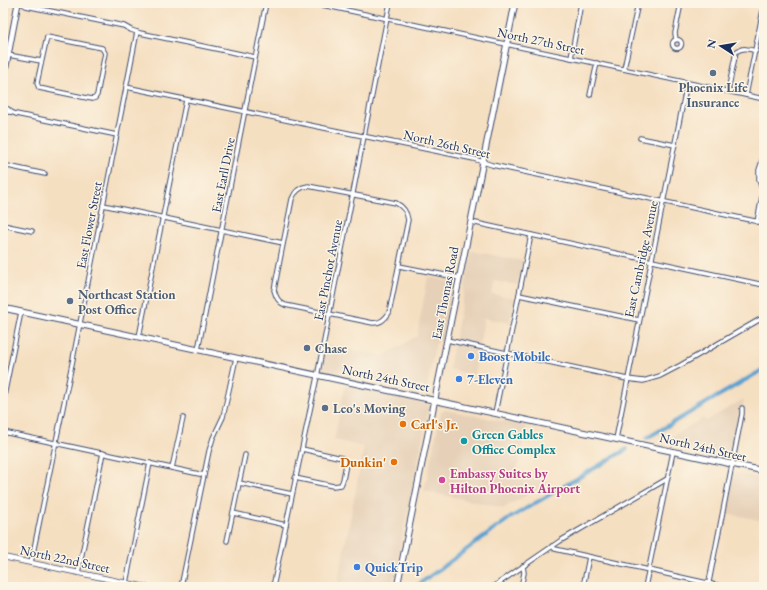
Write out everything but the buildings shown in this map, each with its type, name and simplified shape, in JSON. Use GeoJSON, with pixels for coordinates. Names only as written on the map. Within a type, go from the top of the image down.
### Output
{"type":"FeatureCollection","features":[{"type":"Feature","properties":{"kind":"main road"},"geometry":{"type":"LineString","coordinates":[[3,82],[20,3]]}},
{"type":"Feature","properties":{"kind":"main road","name":"East Thomas Road"},"geometry":{"type":"LineString","coordinates":[[397,587],[514,3]]}},
{"type":"Feature","properties":{"kind":"main road","name":"North 24th Street"},"geometry":{"type":"LineString","coordinates":[[3,308],[764,472]]}},
{"type":"Feature","properties":{"kind":"street"},"geometry":{"type":"LineString","coordinates":[[20,3],[26,6],[124,26],[137,32],[255,57]]}},
{"type":"Feature","properties":{"kind":"street","name":"East Earll Drive"},"geometry":{"type":"LineString","coordinates":[[198,350],[266,3]]}},
{"type":"Feature","properties":{"kind":"street","name":"North 27th Street"},"geometry":{"type":"LineString","coordinates":[[313,3],[764,99]]}},
{"type":"Feature","properties":{"kind":"street","name":"East Pinchot Avenue"},"geometry":{"type":"LineString","coordinates":[[273,587],[365,136],[390,3]]}},
{"type":"Feature","properties":{"kind":"street"},"geometry":{"type":"LineString","coordinates":[[571,58],[581,3]]}},
{"type":"Feature","properties":{"kind":"street"},"geometry":{"type":"LineString","coordinates":[[624,69],[638,3]]}},
{"type":"Feature","properties":{"kind":"street"},"geometry":{"type":"LineString","coordinates":[[676,40],[674,33],[681,3]]}},
{"type":"Feature","properties":{"kind":"street"},"geometry":{"type":"LineString","coordinates":[[746,95],[764,5]]}},
{"type":"Feature","properties":{"kind":"street","name":"East Flower Street"},"geometry":{"type":"LineString","coordinates":[[31,563],[80,325],[137,32]]}},
{"type":"Feature","properties":{"kind":"street"},"geometry":{"type":"LineString","coordinates":[[47,37],[102,48],[105,53],[97,95],[92,99],[40,88],[37,83],[41,61],[47,37]]}},
{"type":"Feature","properties":{"kind":"street"},"geometry":{"type":"LineString","coordinates":[[728,91],[736,52],[740,49],[756,51]]}},
{"type":"Feature","properties":{"kind":"street"},"geometry":{"type":"LineString","coordinates":[[8,55],[41,61]]}},
{"type":"Feature","properties":{"kind":"street"},"geometry":{"type":"LineString","coordinates":[[590,95],[597,63]]}},
{"type":"Feature","properties":{"kind":"street","name":"East Cambridge Avenue"},"geometry":{"type":"LineString","coordinates":[[616,439],[687,83]]}},
{"type":"Feature","properties":{"kind":"street","name":"North 26th Street"},"geometry":{"type":"LineString","coordinates":[[126,87],[365,136],[764,223]]}},
{"type":"Feature","properties":{"kind":"street"},"geometry":{"type":"LineString","coordinates":[[139,337],[186,100]]}},
{"type":"Feature","properties":{"kind":"street"},"geometry":{"type":"LineString","coordinates":[[3,108],[8,109],[11,112]]}},
{"type":"Feature","properties":{"kind":"street"},"geometry":{"type":"LineString","coordinates":[[3,112],[11,112],[117,135]]}},
{"type":"Feature","properties":{"kind":"street"},"geometry":{"type":"LineString","coordinates":[[764,126],[764,139]]}},
{"type":"Feature","properties":{"kind":"street"},"geometry":{"type":"LineString","coordinates":[[640,138],[675,145]]}},
{"type":"Feature","properties":{"kind":"street"},"geometry":{"type":"LineString","coordinates":[[757,222],[763,192],[759,175],[764,155]]}},
{"type":"Feature","properties":{"kind":"street"},"geometry":{"type":"LineString","coordinates":[[3,165],[45,174]]}},
{"type":"Feature","properties":{"kind":"street"},"geometry":{"type":"LineString","coordinates":[[754,175],[759,175]]}},
{"type":"Feature","properties":{"kind":"street"},"geometry":{"type":"LineString","coordinates":[[308,186],[353,195],[396,203],[405,209],[408,220],[389,313],[383,321],[378,323],[285,305],[278,301],[274,290],[293,195],[299,188],[308,186]]}},
{"type":"Feature","properties":{"kind":"street"},"geometry":{"type":"LineString","coordinates":[[103,205],[283,243]]}},
{"type":"Feature","properties":{"kind":"street"},"geometry":{"type":"LineString","coordinates":[[471,222],[764,285]]}},
{"type":"Feature","properties":{"kind":"street"},"geometry":{"type":"LineString","coordinates":[[3,225],[32,231]]}},
{"type":"Feature","properties":{"kind":"street"},"geometry":{"type":"LineString","coordinates":[[495,413],[531,235]]}},
{"type":"Feature","properties":{"kind":"street"},"geometry":{"type":"LineString","coordinates":[[398,266],[460,278]]}},
{"type":"Feature","properties":{"kind":"street"},"geometry":{"type":"LineString","coordinates":[[519,295],[639,320]]}},
{"type":"Feature","properties":{"kind":"street"},"geometry":{"type":"LineString","coordinates":[[3,401],[21,312]]}},
{"type":"Feature","properties":{"kind":"street"},"geometry":{"type":"LineString","coordinates":[[447,340],[627,379],[643,381],[660,376],[681,365],[764,317]]}},
{"type":"Feature","properties":{"kind":"street"},"geometry":{"type":"LineString","coordinates":[[181,587],[211,443],[225,411],[236,358]]}},
{"type":"Feature","properties":{"kind":"street"},"geometry":{"type":"LineString","coordinates":[[708,585],[742,408]]}},
{"type":"Feature","properties":{"kind":"street"},"geometry":{"type":"LineString","coordinates":[[172,468],[183,418]]}},
{"type":"Feature","properties":{"kind":"street"},"geometry":{"type":"LineString","coordinates":[[3,432],[204,475]]}},
{"type":"Feature","properties":{"kind":"street"},"geometry":{"type":"LineString","coordinates":[[296,478],[333,486],[340,484],[343,480],[346,464],[342,458],[302,449]]}},
{"type":"Feature","properties":{"kind":"street"},"geometry":{"type":"LineString","coordinates":[[645,587],[673,452]]}},
{"type":"Feature","properties":{"kind":"street"},"geometry":{"type":"LineString","coordinates":[[78,573],[102,453]]}},
{"type":"Feature","properties":{"kind":"street"},"geometry":{"type":"LineString","coordinates":[[227,541],[245,455]]}},
{"type":"Feature","properties":{"kind":"street"},"geometry":{"type":"LineString","coordinates":[[126,583],[150,463]]}},
{"type":"Feature","properties":{"kind":"street"},"geometry":{"type":"LineString","coordinates":[[492,587],[552,546],[667,480]]}},
{"type":"Feature","properties":{"kind":"street"},"geometry":{"type":"LineString","coordinates":[[239,482],[292,494]]}},
{"type":"Feature","properties":{"kind":"street"},"geometry":{"type":"LineString","coordinates":[[233,513],[286,524]]}},
{"type":"Feature","properties":{"kind":"street"},"geometry":{"type":"LineString","coordinates":[[552,546],[555,549],[708,585],[725,587]]}},
{"type":"Feature","properties":{"kind":"street","name":"North 22nd Street"},"geometry":{"type":"LineString","coordinates":[[3,557],[146,587]]}},
{"type":"Feature","properties":{"kind":"street"},"geometry":{"type":"LineString","coordinates":[[583,587],[589,557]]}},
{"type":"Feature","properties":{"kind":"street"},"geometry":{"type":"LineString","coordinates":[[521,587],[524,572],[523,566]]}},
{"type":"Feature","properties":{"kind":"shaded area"},"geometry":{"type":"Polygon","coordinates":[[[472,251],[523,261],[517,285],[495,281],[492,294],[515,298],[510,323],[484,318],[474,375],[449,369],[472,251]]]}},
{"type":"Feature","properties":{"kind":"shaded area"},"geometry":{"type":"Polygon","coordinates":[[[428,277],[452,282],[442,340],[436,343],[427,387],[397,381],[377,380],[324,370],[322,367],[326,345],[384,356],[417,336],[428,277]]]}},
{"type":"Feature","properties":{"kind":"shaded area"},"geometry":{"type":"Polygon","coordinates":[[[345,386],[426,403],[429,408],[392,587],[337,587],[364,447],[334,440],[345,386]]]}},
{"type":"Feature","properties":{"kind":"shaded area"},"geometry":{"type":"Polygon","coordinates":[[[744,399],[733,456],[665,441],[703,418],[706,421],[744,399]]]}},
{"type":"Feature","properties":{"kind":"shaded area"},"geometry":{"type":"Polygon","coordinates":[[[445,410],[527,426],[516,474],[552,481],[504,508],[424,491],[441,412],[445,410]]]}},
{"type":"Feature","properties":{"kind":"shaded area"},"geometry":{"type":"Polygon","coordinates":[[[734,472],[764,479],[764,521],[726,513],[734,472]]]}},
{"type":"Feature","properties":{"kind":"waterway"},"geometry":{"type":"LineString","coordinates":[[647,438],[764,369]]}},
{"type":"Feature","properties":{"kind":"waterway"},"geometry":{"type":"LineString","coordinates":[[415,587],[510,518],[627,449]]}},
{"type":"Feature","properties":{"kind":"place","name":"Phoenix Life Insurance"},"geometry":{"type":"Point","coordinates":[713,73]}},
{"type":"Feature","properties":{"kind":"place","name":"Northeast Station Post Office"},"geometry":{"type":"Point","coordinates":[70,301]}},
{"type":"Feature","properties":{"kind":"place","name":"Chase"},"geometry":{"type":"Point","coordinates":[307,348]}},
{"type":"Feature","properties":{"kind":"place","name":"Boost Mobile"},"geometry":{"type":"Point","coordinates":[471,356]}},
{"type":"Feature","properties":{"kind":"place","name":"7-Eleven"},"geometry":{"type":"Point","coordinates":[459,379]}},
{"type":"Feature","properties":{"kind":"place","name":"Leo's Moving"},"geometry":{"type":"Point","coordinates":[325,408]}},
{"type":"Feature","properties":{"kind":"place","name":"Carl's Jr."},"geometry":{"type":"Point","coordinates":[403,424]}},
{"type":"Feature","properties":{"kind":"place","name":"Green Gables Office Complex"},"geometry":{"type":"Point","coordinates":[464,441]}},
{"type":"Feature","properties":{"kind":"place","name":"Dunkin'"},"geometry":{"type":"Point","coordinates":[394,462]}},
{"type":"Feature","properties":{"kind":"place","name":"Embassy Suites by Hilton Phoenix Airport"},"geometry":{"type":"Point","coordinates":[442,480]}},
{"type":"Feature","properties":{"kind":"place","name":"QuickTrip"},"geometry":{"type":"Point","coordinates":[357,567]}}]}
